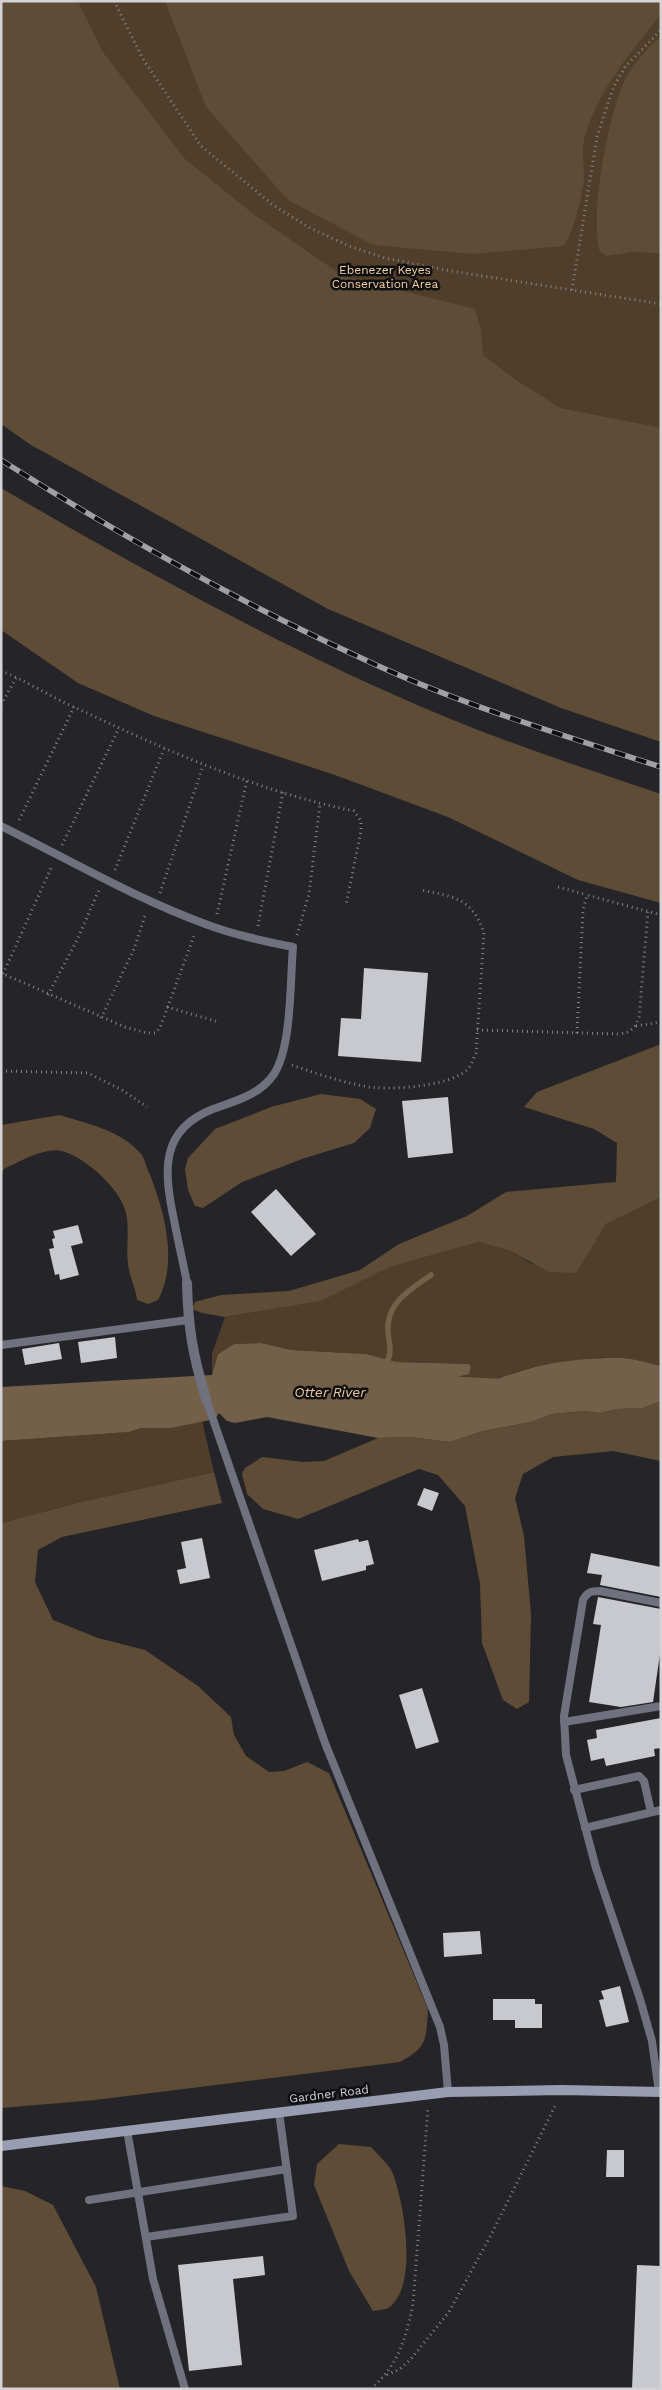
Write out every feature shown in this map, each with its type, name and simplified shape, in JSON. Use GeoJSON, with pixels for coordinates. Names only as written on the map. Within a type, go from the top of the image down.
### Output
{"type":"FeatureCollection","features":[{"type":"Feature","properties":{"kind":"main road","name":"Gardner Road"},"geometry":{"type":"LineString","coordinates":[[1,2146],[448,2092],[562,2090],[660,2092]]}},
{"type":"Feature","properties":{"kind":"street"},"geometry":{"type":"LineString","coordinates":[[187,1283],[188,1320],[192,1353],[206,1399]]}},
{"type":"Feature","properties":{"kind":"lane"},"geometry":{"type":"LineString","coordinates":[[1,826],[107,881],[199,922],[256,939],[293,947],[286,1038],[280,1061],[273,1074],[258,1091],[194,1117],[181,1130],[171,1146],[166,1166],[167,1190],[187,1283]]}},
{"type":"Feature","properties":{"kind":"lane"},"geometry":{"type":"LineString","coordinates":[[1,1345],[188,1320]]}},
{"type":"Feature","properties":{"kind":"lane"},"geometry":{"type":"LineString","coordinates":[[206,1399],[325,1743],[440,2027],[444,2045],[448,2092]]}},
{"type":"Feature","properties":{"kind":"lane"},"geometry":{"type":"LineString","coordinates":[[660,2092],[648,2024],[574,1790],[566,1755],[564,1722],[583,1600],[586,1594],[592,1591],[661,1603]]}},
{"type":"Feature","properties":{"kind":"lane"},"geometry":{"type":"LineString","coordinates":[[564,1722],[661,1706]]}},
{"type":"Feature","properties":{"kind":"lane"},"geometry":{"type":"LineString","coordinates":[[574,1790],[639,1776],[644,1782],[651,1812]]}},
{"type":"Feature","properties":{"kind":"lane"},"geometry":{"type":"LineString","coordinates":[[585,1828],[661,1810]]}},
{"type":"Feature","properties":{"kind":"lane"},"geometry":{"type":"LineString","coordinates":[[146,2237],[293,2216],[279,2112]]}},
{"type":"Feature","properties":{"kind":"lane"},"geometry":{"type":"LineString","coordinates":[[127,2130],[159,2302],[174,2346],[185,2389]]}},
{"type":"Feature","properties":{"kind":"lane"},"geometry":{"type":"LineString","coordinates":[[89,2200],[287,2169]]}},
{"type":"Feature","properties":{"kind":"path"},"geometry":{"type":"LineString","coordinates":[[114,1],[143,59],[200,146],[274,205],[310,228],[349,246],[385,258],[451,271],[661,304]]}},
{"type":"Feature","properties":{"kind":"path"},"geometry":{"type":"LineString","coordinates":[[572,290],[597,137],[608,103],[614,86],[626,67],[661,30]]}},
{"type":"Feature","properties":{"kind":"path"},"geometry":{"type":"LineString","coordinates":[[1,671],[74,707],[204,766],[320,804],[354,811],[361,821],[361,831],[346,905]]}},
{"type":"Feature","properties":{"kind":"path"},"geometry":{"type":"LineString","coordinates":[[1,705],[16,678]]}},
{"type":"Feature","properties":{"kind":"path"},"geometry":{"type":"LineString","coordinates":[[13,832],[74,707]]}},
{"type":"Feature","properties":{"kind":"path"},"geometry":{"type":"LineString","coordinates":[[48,995],[107,881],[164,749]]}},
{"type":"Feature","properties":{"kind":"path"},"geometry":{"type":"LineString","coordinates":[[101,1018],[134,949],[204,766]]}},
{"type":"Feature","properties":{"kind":"path"},"geometry":{"type":"LineString","coordinates":[[214,927],[247,780]]}},
{"type":"Feature","properties":{"kind":"path"},"geometry":{"type":"LineString","coordinates":[[256,939],[283,792]]}},
{"type":"Feature","properties":{"kind":"path"},"geometry":{"type":"LineString","coordinates":[[293,947],[309,894],[320,804]]}},
{"type":"Feature","properties":{"kind":"path"},"geometry":{"type":"LineString","coordinates":[[558,887],[661,915]]}},
{"type":"Feature","properties":{"kind":"path"},"geometry":{"type":"LineString","coordinates":[[280,1061],[328,1078],[365,1086],[426,1086],[455,1078],[469,1069],[476,1053],[484,933],[478,916],[464,903],[451,896],[421,890]]}},
{"type":"Feature","properties":{"kind":"path"},"geometry":{"type":"LineString","coordinates":[[577,1033],[583,910],[587,895]]}},
{"type":"Feature","properties":{"kind":"path"},"geometry":{"type":"LineString","coordinates":[[477,1030],[619,1034],[630,1032],[636,1026],[639,1018],[648,912]]}},
{"type":"Feature","properties":{"kind":"path"},"geometry":{"type":"LineString","coordinates":[[1,973],[101,1018],[140,1031],[155,1033],[160,1028],[199,922]]}},
{"type":"Feature","properties":{"kind":"path"},"geometry":{"type":"LineString","coordinates":[[168,1007],[218,1022]]}},
{"type":"Feature","properties":{"kind":"path"},"geometry":{"type":"LineString","coordinates":[[636,1026],[661,1022]]}},
{"type":"Feature","properties":{"kind":"path"},"geometry":{"type":"LineString","coordinates":[[1,1071],[88,1073],[122,1090],[147,1107]]}},
{"type":"Feature","properties":{"kind":"path"},"geometry":{"type":"LineString","coordinates":[[371,2389],[387,2375],[400,2369],[410,2360],[449,2312],[496,2227],[540,2140],[562,2090]]}},
{"type":"Feature","properties":{"kind":"path"},"geometry":{"type":"LineString","coordinates":[[387,2375],[397,2357],[408,2329],[413,2304],[429,2095]]}},
{"type":"Feature","properties":{"kind":"green space","name":"Ebenezer Keyes Conservation Area"},"geometry":{"type":"Polygon","coordinates":[[[1,1],[661,1],[661,671],[1,1]]]}},
{"type":"Feature","properties":{"kind":"green space"},"geometry":{"type":"Polygon","coordinates":[[[661,1197],[661,1366],[623,1358],[571,1361],[545,1365],[493,1379],[418,1403],[384,1403],[370,1400],[368,1388],[409,1381],[435,1383],[469,1374],[468,1364],[397,1362],[366,1354],[291,1350],[261,1343],[234,1344],[218,1354],[212,1375],[212,1353],[225,1317],[320,1301],[390,1267],[479,1242],[510,1251],[532,1264],[576,1272],[606,1224],[661,1197]]]}},
{"type":"Feature","properties":{"kind":"green space"},"geometry":{"type":"Polygon","coordinates":[[[202,1421],[214,1472],[81,1502],[1,1523],[1,1441],[129,1432],[141,1428],[171,1428],[202,1421]]]}},
{"type":"Feature","properties":{"kind":"shaded area"},"geometry":{"type":"Polygon","coordinates":[[[1,1],[78,1],[102,51],[185,159],[252,213],[343,276],[475,309],[481,330],[483,355],[516,380],[560,408],[661,428],[661,742],[561,708],[328,609],[31,445],[1,424],[1,1]]]}},
{"type":"Feature","properties":{"kind":"shaded area"},"geometry":{"type":"Polygon","coordinates":[[[165,1],[661,1],[661,14],[627,57],[607,87],[591,119],[583,146],[584,178],[582,193],[574,224],[567,241],[563,246],[473,254],[373,245],[288,200],[206,107],[165,1]]]}},
{"type":"Feature","properties":{"kind":"shaded area"},"geometry":{"type":"Polygon","coordinates":[[[661,36],[661,253],[631,252],[607,256],[600,252],[597,235],[597,215],[602,166],[612,117],[625,80],[641,56],[661,36]]]}},
{"type":"Feature","properties":{"kind":"shaded area"},"geometry":{"type":"Polygon","coordinates":[[[1,488],[217,609],[384,690],[495,736],[661,794],[661,903],[578,880],[448,817],[335,775],[154,716],[78,683],[1,630],[1,488]]]}},
{"type":"Feature","properties":{"kind":"shaded area"},"geometry":{"type":"Polygon","coordinates":[[[661,1044],[661,1197],[606,1224],[576,1273],[549,1272],[510,1251],[479,1242],[390,1267],[321,1301],[225,1317],[202,1313],[192,1309],[195,1302],[221,1295],[289,1291],[360,1270],[399,1244],[467,1216],[506,1192],[616,1182],[617,1143],[594,1129],[524,1107],[537,1092],[661,1044]]]}},
{"type":"Feature","properties":{"kind":"shaded area"},"geometry":{"type":"Polygon","coordinates":[[[321,1094],[360,1099],[376,1109],[370,1128],[354,1143],[302,1159],[242,1182],[203,1208],[195,1206],[188,1190],[185,1169],[188,1158],[215,1129],[271,1107],[321,1094]]]}},
{"type":"Feature","properties":{"kind":"shaded area"},"geometry":{"type":"Polygon","coordinates":[[[60,1115],[114,1133],[141,1154],[160,1205],[167,1238],[167,1270],[164,1286],[158,1300],[148,1304],[137,1300],[127,1256],[128,1227],[126,1213],[117,1194],[101,1175],[71,1154],[55,1150],[24,1159],[4,1169],[1,1174],[1,1125],[60,1115]]]}},
{"type":"Feature","properties":{"kind":"shaded area"},"geometry":{"type":"Polygon","coordinates":[[[661,1401],[661,1461],[613,1451],[553,1457],[523,1474],[515,1498],[524,1536],[531,1614],[529,1702],[517,1709],[503,1700],[482,1643],[480,1584],[465,1506],[438,1475],[419,1469],[298,1519],[263,1509],[247,1494],[242,1474],[245,1468],[262,1457],[303,1462],[324,1461],[378,1438],[410,1437],[450,1442],[483,1431],[531,1422],[552,1414],[583,1411],[600,1413],[617,1409],[643,1408],[661,1401]]]}},
{"type":"Feature","properties":{"kind":"shaded area"},"geometry":{"type":"Polygon","coordinates":[[[214,1472],[222,1503],[62,1537],[38,1550],[35,1582],[53,1620],[98,1638],[145,1650],[198,1686],[231,1717],[234,1735],[246,1756],[269,1772],[284,1771],[307,1762],[329,1773],[428,2009],[424,2041],[416,2052],[400,2062],[95,2100],[1,2108],[1,1523],[81,1502],[214,1472]]]}},
{"type":"Feature","properties":{"kind":"shaded area"},"geometry":{"type":"Polygon","coordinates":[[[339,2144],[371,2147],[389,2167],[397,2187],[404,2224],[406,2264],[398,2298],[386,2309],[373,2311],[349,2271],[314,2185],[317,2164],[339,2144]]]}},
{"type":"Feature","properties":{"kind":"shaded area"},"geometry":{"type":"Polygon","coordinates":[[[1,2186],[25,2191],[53,2205],[96,2287],[120,2389],[1,2389],[1,2186]]]}},
{"type":"Feature","properties":{"kind":"water"},"geometry":{"type":"Polygon","coordinates":[[[261,1343],[291,1350],[366,1354],[397,1362],[468,1364],[471,1366],[469,1374],[435,1383],[409,1381],[380,1384],[368,1388],[370,1400],[391,1403],[432,1399],[553,1363],[623,1358],[661,1366],[661,1401],[643,1408],[617,1409],[600,1413],[583,1411],[552,1414],[531,1422],[483,1431],[450,1442],[410,1437],[378,1438],[267,1417],[235,1423],[227,1421],[219,1413],[215,1419],[171,1428],[141,1428],[129,1432],[1,1441],[1,1387],[212,1375],[218,1354],[234,1344],[261,1343]]]}},
{"type":"Feature","properties":{"kind":"building"},"geometry":{"type":"Polygon","coordinates":[[[364,968],[428,973],[421,1062],[338,1056],[341,1018],[361,1019],[364,968]]]}},
{"type":"Feature","properties":{"kind":"building"},"geometry":{"type":"Polygon","coordinates":[[[448,1097],[453,1153],[408,1158],[402,1101],[448,1097]]]}},
{"type":"Feature","properties":{"kind":"building"},"geometry":{"type":"Polygon","coordinates":[[[276,1189],[316,1234],[291,1256],[251,1212],[276,1189]]]}},
{"type":"Feature","properties":{"kind":"building"},"geometry":{"type":"Polygon","coordinates":[[[78,1225],[83,1243],[71,1246],[79,1275],[60,1280],[59,1274],[55,1275],[49,1249],[54,1248],[52,1239],[55,1238],[53,1231],[78,1225]]]}},
{"type":"Feature","properties":{"kind":"building"},"geometry":{"type":"Polygon","coordinates":[[[115,1337],[117,1358],[81,1363],[78,1342],[115,1337]]]}},
{"type":"Feature","properties":{"kind":"building"},"geometry":{"type":"Polygon","coordinates":[[[59,1343],[62,1359],[25,1365],[22,1349],[59,1343]]]}},
{"type":"Feature","properties":{"kind":"building"},"geometry":{"type":"Polygon","coordinates":[[[424,1488],[439,1493],[432,1511],[417,1505],[424,1488]]]}},
{"type":"Feature","properties":{"kind":"building"},"geometry":{"type":"Polygon","coordinates":[[[202,1538],[210,1578],[180,1584],[177,1570],[186,1568],[181,1542],[202,1538]]]}},
{"type":"Feature","properties":{"kind":"building"},"geometry":{"type":"Polygon","coordinates":[[[358,1539],[359,1542],[368,1540],[374,1564],[366,1566],[366,1570],[322,1581],[314,1550],[358,1539]]]}},
{"type":"Feature","properties":{"kind":"building"},"geometry":{"type":"Polygon","coordinates":[[[591,1553],[661,1567],[661,1597],[600,1585],[602,1575],[587,1573],[591,1553]]]}},
{"type":"Feature","properties":{"kind":"building"},"geometry":{"type":"Polygon","coordinates":[[[598,1597],[661,1609],[661,1647],[653,1702],[621,1707],[589,1702],[601,1625],[593,1624],[598,1597]]]}},
{"type":"Feature","properties":{"kind":"building"},"geometry":{"type":"Polygon","coordinates":[[[422,1688],[439,1742],[416,1749],[399,1695],[422,1688]]]}},
{"type":"Feature","properties":{"kind":"building"},"geometry":{"type":"Polygon","coordinates":[[[661,1718],[661,1748],[654,1749],[655,1756],[606,1766],[604,1758],[591,1761],[587,1740],[597,1738],[596,1730],[661,1718]]]}},
{"type":"Feature","properties":{"kind":"building"},"geometry":{"type":"Polygon","coordinates":[[[480,1931],[482,1954],[444,1957],[443,1933],[480,1931]]]}},
{"type":"Feature","properties":{"kind":"building"},"geometry":{"type":"Polygon","coordinates":[[[620,1986],[629,2022],[606,2027],[599,2000],[604,1999],[601,1991],[620,1986]]]}},
{"type":"Feature","properties":{"kind":"building"},"geometry":{"type":"Polygon","coordinates":[[[493,1999],[535,1999],[535,2004],[542,2004],[542,2028],[515,2028],[515,2020],[493,2020],[493,1999]]]}},
{"type":"Feature","properties":{"kind":"building"},"geometry":{"type":"Polygon","coordinates":[[[607,2150],[624,2150],[624,2177],[606,2177],[607,2150]]]}},
{"type":"Feature","properties":{"kind":"building"},"geometry":{"type":"Polygon","coordinates":[[[263,2256],[265,2275],[233,2279],[242,2365],[189,2371],[178,2265],[263,2256]]]}},
{"type":"Feature","properties":{"kind":"building"},"geometry":{"type":"Polygon","coordinates":[[[637,2265],[661,2266],[660,2389],[632,2389],[637,2265]]]}},
{"type":"Feature","properties":{"kind":"waterway"},"geometry":{"type":"LineString","coordinates":[[386,1365],[390,1351],[388,1321],[391,1312],[408,1291],[431,1275]]}},
{"type":"Feature","properties":{"kind":"waterway","name":"Otter River"},"geometry":{"type":"LineString","coordinates":[[320,1392],[404,1392],[496,1396]]}},
{"type":"Feature","properties":{"kind":"railway"},"geometry":{"type":"LineString","coordinates":[[1,460],[88,514],[222,589],[395,674],[546,730],[661,767]]}}]}
